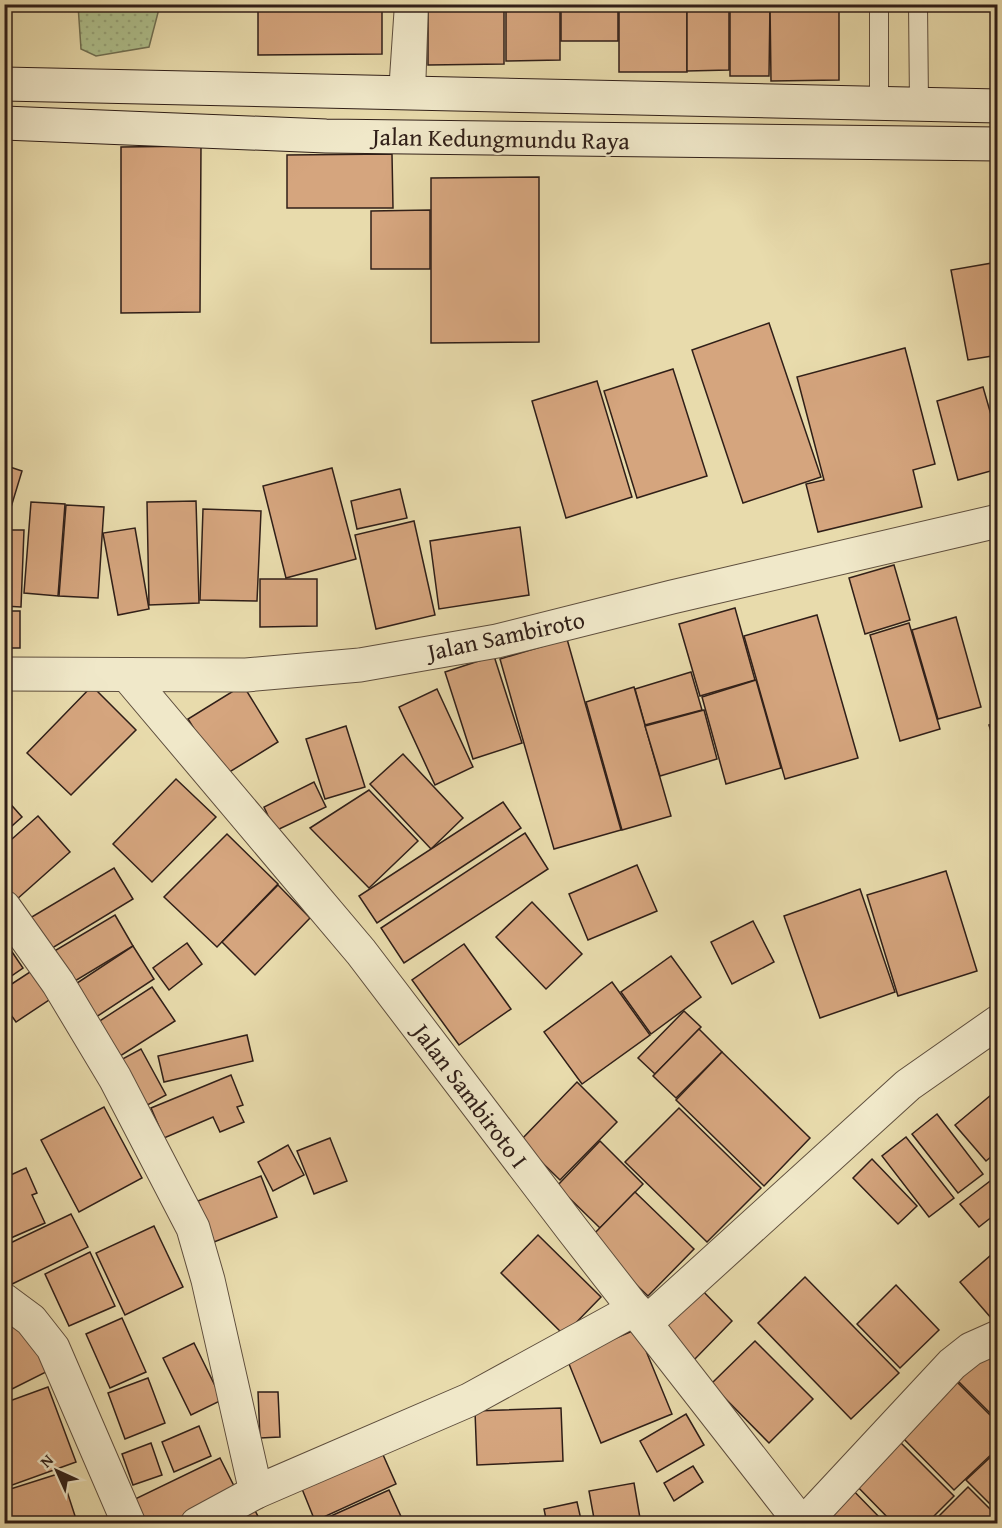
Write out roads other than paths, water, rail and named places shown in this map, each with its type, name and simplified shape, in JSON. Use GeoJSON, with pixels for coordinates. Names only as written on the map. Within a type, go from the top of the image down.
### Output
{"type":"FeatureCollection","features":[{"type":"Feature","properties":{"kind":"street","name":"Jalan Kedungmundu Raya"},"geometry":{"type":"LineString","coordinates":[[4,84],[998,106]]}},
{"type":"Feature","properties":{"kind":"street","name":"Jalan Kedungmundu Raya"},"geometry":{"type":"LineString","coordinates":[[4,123],[326,136],[998,144]]}},
{"type":"Feature","properties":{"kind":"street","name":"Jalan Sambiroto"},"geometry":{"type":"LineString","coordinates":[[4,674],[246,675],[360,665],[497,641],[672,597],[998,521]]}},
{"type":"Feature","properties":{"kind":"street","name":"Jalan Sambiroto I"},"geometry":{"type":"LineString","coordinates":[[129,676],[361,952],[802,1524]]}},
{"type":"Feature","properties":{"kind":"street"},"geometry":{"type":"LineString","coordinates":[[4,908],[58,983],[109,1069],[193,1228],[208,1280],[256,1492]]}},
{"type":"Feature","properties":{"kind":"street"},"geometry":{"type":"LineString","coordinates":[[196,1524],[256,1492],[469,1400],[640,1316],[908,1085],[998,1022]]}},
{"type":"Feature","properties":{"kind":"street"},"geometry":{"type":"LineString","coordinates":[[4,1300],[31,1320],[53,1348],[129,1524]]}},
{"type":"Feature","properties":{"kind":"street"},"geometry":{"type":"LineString","coordinates":[[802,1524],[952,1365],[971,1349],[998,1338]]}},
{"type":"Feature","properties":{"kind":"lane"},"geometry":{"type":"LineString","coordinates":[[404,4],[407,93]]}},
{"type":"Feature","properties":{"kind":"lane"},"geometry":{"type":"LineString","coordinates":[[407,93],[419,4]]}},
{"type":"Feature","properties":{"kind":"lane"},"geometry":{"type":"LineString","coordinates":[[879,4],[879,104]]}},
{"type":"Feature","properties":{"kind":"lane"},"geometry":{"type":"LineString","coordinates":[[918,4],[919,104]]}}]}
